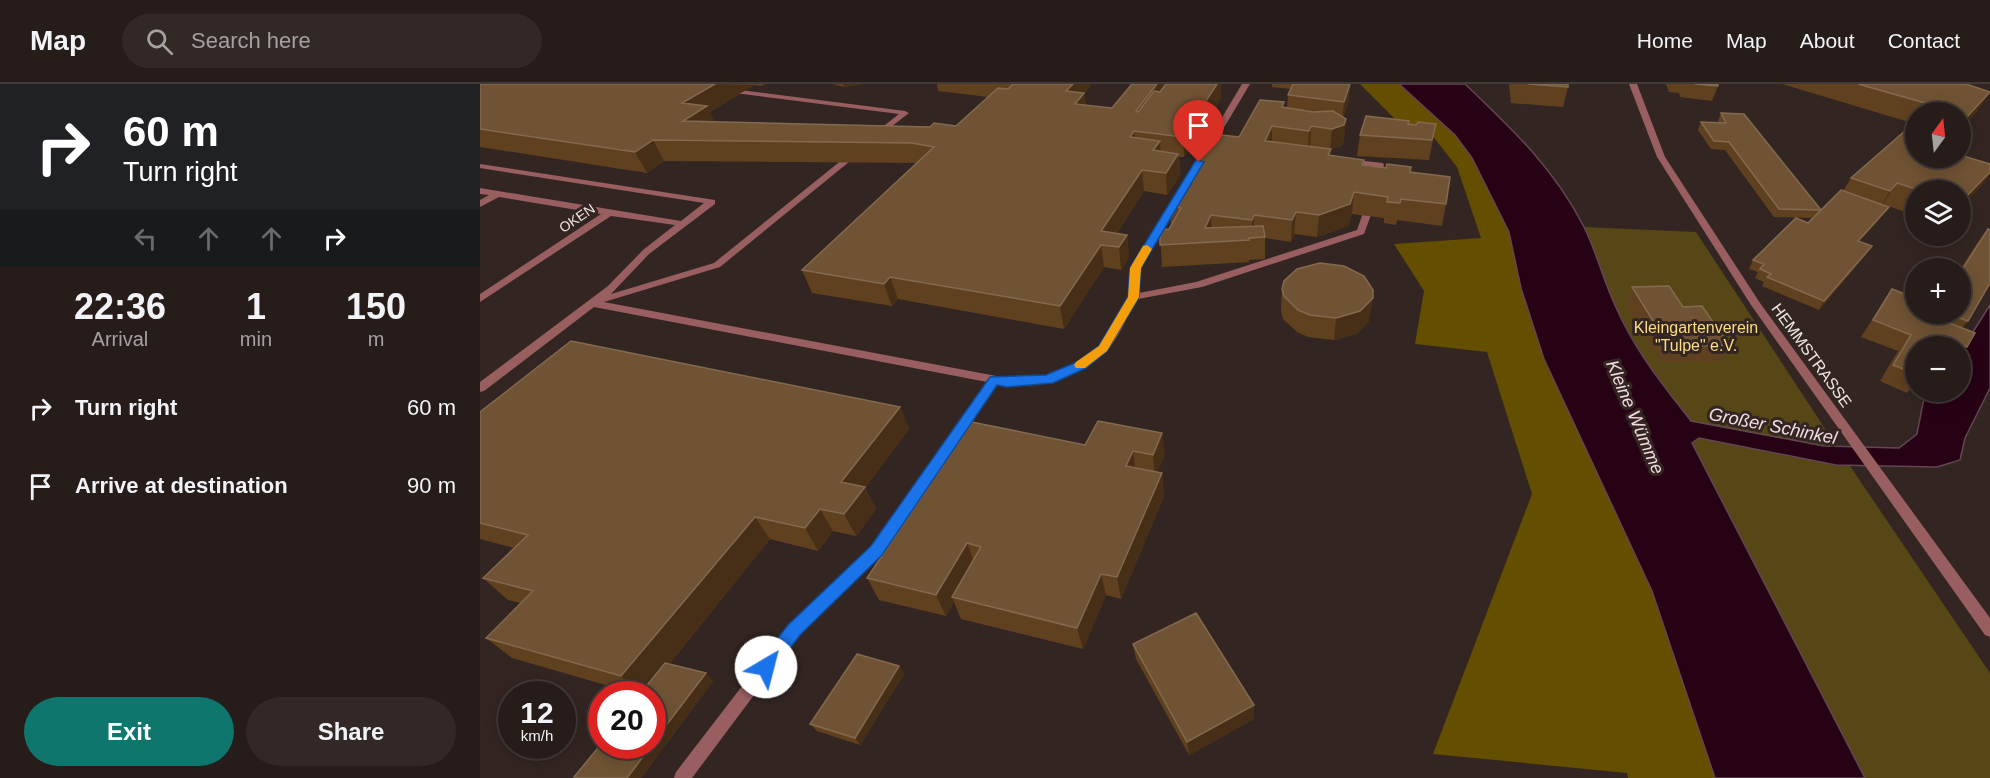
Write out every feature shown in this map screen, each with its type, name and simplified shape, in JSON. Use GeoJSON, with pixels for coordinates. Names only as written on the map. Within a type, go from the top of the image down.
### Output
{"type":"FeatureCollection","features":[{"type":"Feature","properties":{"kind":"street"},"geometry":{"type":"LineString","coordinates":[[1221,146],[1207,149],[1246,84]]}},
{"type":"Feature","properties":{"kind":"street","name":"HEMMSTRASSE"},"geometry":{"type":"LineString","coordinates":[[1633,84],[1661,157],[1756,305],[1990,630]]}},
{"type":"Feature","properties":{"kind":"street"},"geometry":{"type":"LineString","coordinates":[[743,92],[905,113],[869,142]]}},
{"type":"Feature","properties":{"kind":"street"},"geometry":{"type":"LineString","coordinates":[[590,303],[717,266],[860,149]]}},
{"type":"Feature","properties":{"kind":"street"},"geometry":{"type":"LineString","coordinates":[[1336,159],[1380,165],[1373,188]]}},
{"type":"Feature","properties":{"kind":"street"},"geometry":{"type":"LineString","coordinates":[[480,166],[712,202],[646,252],[612,288],[480,388]]}},
{"type":"Feature","properties":{"kind":"street","name":"OKEN"},"geometry":{"type":"LineString","coordinates":[[480,191],[609,213]]}},
{"type":"Feature","properties":{"kind":"street"},"geometry":{"type":"LineString","coordinates":[[590,303],[994,380],[1007,382],[1048,380],[1082,365],[1103,348],[1134,297],[1135,268],[1181,192]]}},
{"type":"Feature","properties":{"kind":"street"},"geometry":{"type":"LineString","coordinates":[[480,204],[497,194]]}},
{"type":"Feature","properties":{"kind":"street"},"geometry":{"type":"LineString","coordinates":[[609,213],[684,224]]}},
{"type":"Feature","properties":{"kind":"street","name":"OKEN"},"geometry":{"type":"LineString","coordinates":[[480,299],[609,213]]}},
{"type":"Feature","properties":{"kind":"street"},"geometry":{"type":"LineString","coordinates":[[1134,297],[1198,285],[1361,232],[1366,215]]}},
{"type":"Feature","properties":{"kind":"street"},"geometry":{"type":"LineString","coordinates":[[682,778],[794,630],[876,550],[994,380]]}},
{"type":"Feature","properties":{"kind":"green space","name":"Kleingartenverein \"Tulpe\" e.V."},"geometry":{"type":"Polygon","coordinates":[[[1584,227],[1696,232],[1837,447],[1772,438],[1691,421],[1647,366],[1614,304],[1584,227]]]}},
{"type":"Feature","properties":{"kind":"green space"},"geometry":{"type":"Polygon","coordinates":[[[1698,438],[1850,466],[1990,673],[1990,778],[1865,778],[1692,443],[1698,438]]]}},
{"type":"Feature","properties":{"kind":"shaded area"},"geometry":{"type":"Polygon","coordinates":[[[1360,84],[1399,84],[1455,135],[1472,158],[1509,232],[1521,288],[1544,359],[1652,591],[1715,778],[1628,778],[1627,773],[1433,754],[1532,494],[1487,352],[1415,344],[1424,291],[1394,244],[1481,238],[1457,167],[1432,135],[1405,129],[1360,84]]]}},
{"type":"Feature","properties":{"kind":"water","name":"Kleine Wümme"},"geometry":{"type":"Polygon","coordinates":[[[1399,84],[1465,84],[1531,150],[1559,186],[1584,227],[1610,294],[1630,335],[1658,379],[1691,421],[1824,446],[1899,448],[1917,434],[1923,402],[1971,402],[1970,336],[1990,305],[1990,388],[1965,438],[1960,460],[1937,467],[1836,465],[1699,438],[1692,443],[1865,778],[1715,778],[1652,591],[1544,359],[1521,288],[1509,232],[1472,158],[1455,135],[1399,84]]]}},
{"type":"Feature","properties":{"kind":"building"},"geometry":{"type":"Polygon","coordinates":[[[480,84],[715,84],[682,103],[707,106],[683,121],[930,127],[934,123],[956,126],[998,88],[1008,89],[1013,84],[1073,84],[1066,91],[1084,93],[1075,104],[1112,108],[1132,84],[1157,84],[1136,111],[1138,112],[1154,91],[1160,92],[1166,84],[1217,84],[1183,137],[1134,131],[1130,137],[1160,141],[1153,150],[1178,154],[1166,173],[1142,170],[1101,231],[1127,235],[1119,247],[1101,245],[1060,306],[890,277],[884,284],[802,270],[934,147],[912,143],[653,140],[635,152],[480,129],[480,84]]]}},
{"type":"Feature","properties":{"kind":"building"},"geometry":{"type":"Polygon","coordinates":[[[1293,84],[1350,84],[1344,102],[1288,95],[1293,84]]]}},
{"type":"Feature","properties":{"kind":"building"},"geometry":{"type":"Polygon","coordinates":[[[1528,84],[1568,84],[1568,87],[1528,84]]]}},
{"type":"Feature","properties":{"kind":"building"},"geometry":{"type":"Polygon","coordinates":[[[1695,84],[1718,84],[1718,86],[1695,84]]]}},
{"type":"Feature","properties":{"kind":"building"},"geometry":{"type":"Polygon","coordinates":[[[1858,84],[1966,84],[1990,92],[1971,113],[1971,102],[1921,102],[1858,84]]]}},
{"type":"Feature","properties":{"kind":"building"},"geometry":{"type":"Polygon","coordinates":[[[1260,100],[1284,102],[1282,107],[1313,112],[1333,111],[1346,119],[1344,125],[1332,129],[1311,126],[1309,131],[1272,126],[1265,141],[1331,149],[1328,155],[1364,160],[1362,165],[1386,168],[1387,164],[1411,167],[1410,172],[1450,177],[1446,204],[1401,199],[1400,203],[1387,202],[1388,197],[1354,192],[1350,204],[1319,215],[1296,212],[1292,220],[1254,215],[1252,220],[1211,215],[1205,228],[1263,226],[1265,237],[1160,245],[1160,230],[1169,229],[1181,208],[1170,206],[1213,134],[1239,137],[1260,100]]]}},
{"type":"Feature","properties":{"kind":"building"},"geometry":{"type":"Polygon","coordinates":[[[1721,113],[1744,114],[1821,210],[1779,209],[1729,142],[1714,141],[1701,122],[1726,123],[1721,113]]]}},
{"type":"Feature","properties":{"kind":"building"},"geometry":{"type":"Polygon","coordinates":[[[1366,116],[1409,121],[1408,124],[1416,125],[1418,122],[1436,124],[1432,140],[1360,135],[1366,116]]]}},
{"type":"Feature","properties":{"kind":"building"},"geometry":{"type":"Polygon","coordinates":[[[1905,131],[1905,168],[1971,168],[1971,158],[1990,164],[1990,172],[1971,192],[1971,180],[1905,180],[1905,186],[1897,183],[1890,191],[1851,178],[1905,131]]]}},
{"type":"Feature","properties":{"kind":"building"},"geometry":{"type":"Polygon","coordinates":[[[1841,190],[1889,207],[1858,241],[1872,246],[1824,301],[1767,277],[1771,274],[1760,269],[1764,264],[1753,260],[1796,218],[1808,223],[1841,190]]]}},
{"type":"Feature","properties":{"kind":"building"},"geometry":{"type":"Polygon","coordinates":[[[1988,229],[1990,230],[1990,283],[1971,316],[1971,258],[1988,229]]]}},
{"type":"Feature","properties":{"kind":"building"},"geometry":{"type":"Polygon","coordinates":[[[1320,263],[1344,266],[1364,276],[1373,290],[1373,298],[1360,311],[1336,318],[1310,315],[1298,310],[1284,296],[1282,289],[1284,281],[1297,269],[1320,263]]]}},
{"type":"Feature","properties":{"kind":"building"},"geometry":{"type":"Polygon","coordinates":[[[1669,286],[1683,307],[1702,306],[1729,345],[1669,347],[1632,287],[1669,286]]]}},
{"type":"Feature","properties":{"kind":"building"},"geometry":{"type":"Polygon","coordinates":[[[1892,289],[1905,294],[1905,324],[1952,324],[1975,333],[1971,340],[1971,336],[1910,336],[1873,320],[1892,289]]]}},
{"type":"Feature","properties":{"kind":"building"},"geometry":{"type":"Polygon","coordinates":[[[571,341],[900,407],[841,482],[865,487],[844,514],[820,509],[805,528],[755,517],[621,676],[486,638],[533,591],[483,578],[528,535],[480,523],[480,412],[571,341]]]}},
{"type":"Feature","properties":{"kind":"building"},"geometry":{"type":"Polygon","coordinates":[[[1905,345],[1905,370],[1893,365],[1905,345]]]}},
{"type":"Feature","properties":{"kind":"building"},"geometry":{"type":"Polygon","coordinates":[[[1098,421],[1162,433],[1153,455],[1133,451],[1126,466],[1162,473],[1117,577],[1101,574],[1077,628],[952,597],[981,547],[967,543],[936,595],[867,578],[972,422],[1085,445],[1098,421]]]}},
{"type":"Feature","properties":{"kind":"building"},"geometry":{"type":"Polygon","coordinates":[[[1196,613],[1254,705],[1187,742],[1133,644],[1196,613]]]}},
{"type":"Feature","properties":{"kind":"building"},"geometry":{"type":"Polygon","coordinates":[[[857,654],[899,666],[855,738],[810,724],[857,654]]]}},
{"type":"Feature","properties":{"kind":"building"},"geometry":{"type":"Polygon","coordinates":[[[665,663],[706,673],[666,726],[666,681],[650,681],[665,663]]]}},
{"type":"Feature","properties":{"kind":"building"},"geometry":{"type":"Polygon","coordinates":[[[589,759],[641,759],[627,778],[574,777],[589,759]]]}},
{"type":"Feature","properties":{"kind":"slow traffic"},"geometry":{"type":"LineString","coordinates":[[1080,365],[1103,348],[1134,297],[1135,268],[1147,249]]}},
{"type":"Feature","properties":{"kind":"route"},"geometry":{"type":"LineString","coordinates":[[766,667],[794,630],[876,550],[994,380],[1007,382],[1048,380],[1082,365],[1103,348],[1134,297],[1135,268],[1199,162]]}},
{"type":"Feature","properties":{"kind":"water label","name":"Großer Schinkel"},"geometry":{"type":"Point","coordinates":[1773,426]}}]}
